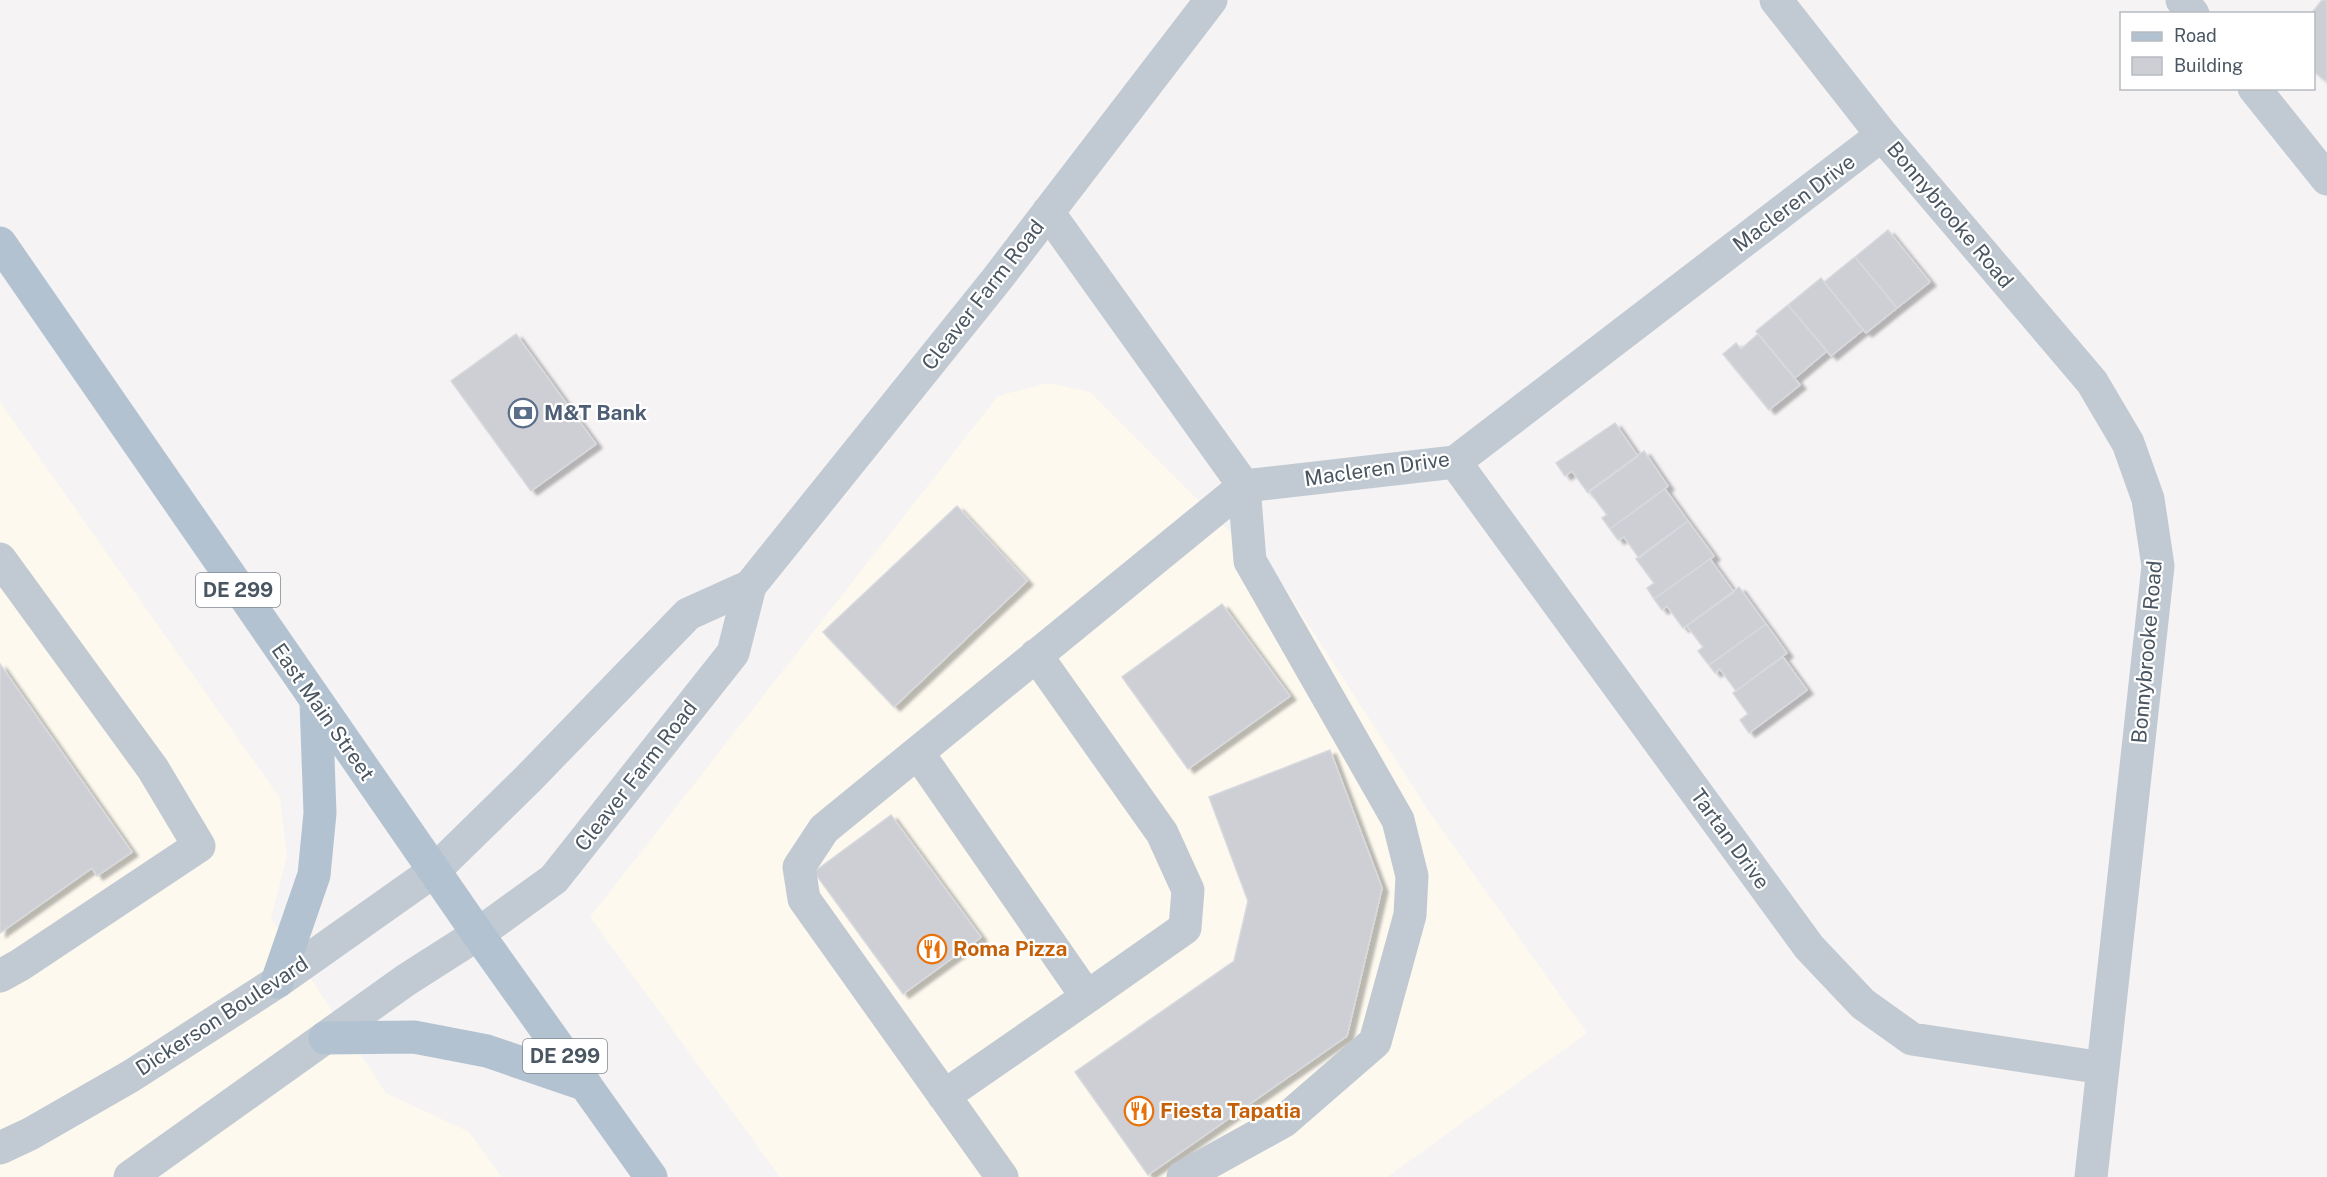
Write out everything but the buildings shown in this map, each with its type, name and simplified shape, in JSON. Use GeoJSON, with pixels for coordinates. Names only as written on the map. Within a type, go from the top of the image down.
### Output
{"type":"FeatureCollection","features":[{"type":"Feature","properties":{"kind":"main road","name":"East Main Street"},"geometry":{"type":"LineString","coordinates":[[0,243],[316,702],[651,1177]]}},
{"type":"Feature","properties":{"kind":"main road"},"geometry":{"type":"LineString","coordinates":[[277,982],[314,875],[320,813],[316,702]]}},
{"type":"Feature","properties":{"kind":"main road"},"geometry":{"type":"LineString","coordinates":[[325,1038],[414,1037],[487,1052],[586,1085]]}},
{"type":"Feature","properties":{"kind":"street","name":"Cleaver Farm Road"},"geometry":{"type":"LineString","coordinates":[[478,934],[554,879],[733,653],[750,586],[997,279],[1211,0]]}},
{"type":"Feature","properties":{"kind":"street","name":"Bonnybrooke Road"},"geometry":{"type":"LineString","coordinates":[[1776,0],[1882,135],[2092,382],[2128,443],[2148,499],[2158,566],[2091,1177]]}},
{"type":"Feature","properties":{"kind":"street"},"geometry":{"type":"LineString","coordinates":[[2182,0],[2191,12]]}},
{"type":"Feature","properties":{"kind":"street"},"geometry":{"type":"LineString","coordinates":[[2256,90],[2327,179]]}},
{"type":"Feature","properties":{"kind":"street","name":"Macleren Drive"},"geometry":{"type":"LineString","coordinates":[[1244,486],[1455,462],[1882,135]]}},
{"type":"Feature","properties":{"kind":"street"},"geometry":{"type":"LineString","coordinates":[[1048,212],[1244,486],[1250,561],[1398,820],[1412,876],[1410,915],[1375,1042],[1284,1121],[1183,1177]]}},
{"type":"Feature","properties":{"kind":"street","name":"Tartan Drive"},"geometry":{"type":"LineString","coordinates":[[1455,462],[1809,947],[1863,1004],[1912,1039],[2103,1068]]}},
{"type":"Feature","properties":{"kind":"street"},"geometry":{"type":"LineString","coordinates":[[1002,1177],[804,899],[799,867],[824,830],[1244,486]]}},
{"type":"Feature","properties":{"kind":"street"},"geometry":{"type":"LineString","coordinates":[[0,559],[153,770],[199,846],[0,976]]}},
{"type":"Feature","properties":{"kind":"street","name":"Cleaver Farm Road"},"geometry":{"type":"LineString","coordinates":[[434,871],[528,779],[688,614],[750,586]]}},
{"type":"Feature","properties":{"kind":"street"},"geometry":{"type":"LineString","coordinates":[[944,1096],[1185,928],[1188,890],[1162,833],[1036,656]]}},
{"type":"Feature","properties":{"kind":"street"},"geometry":{"type":"LineString","coordinates":[[918,753],[1087,997]]}},
{"type":"Feature","properties":{"kind":"street","name":"Dickerson Boulevard"},"geometry":{"type":"LineString","coordinates":[[0,1148],[30,1134],[131,1076],[277,982],[434,871]]}},
{"type":"Feature","properties":{"kind":"street"},"geometry":{"type":"LineString","coordinates":[[130,1177],[406,980],[478,934]]}},
{"type":"Feature","properties":{"kind":"shaded area"},"geometry":{"type":"Polygon","coordinates":[[[1048,383],[1090,392],[1283,585],[1428,810],[1587,1033],[1387,1177],[780,1177],[590,917],[998,396],[1048,383]]]}},
{"type":"Feature","properties":{"kind":"shaded area"},"geometry":{"type":"Polygon","coordinates":[[[0,402],[280,798],[287,856],[271,918],[386,1093],[469,1132],[502,1177],[0,1177],[0,402]]]}},
{"type":"Feature","properties":{"kind":"place","name":"M&T Bank"},"geometry":{"type":"Point","coordinates":[523,413]}},
{"type":"Feature","properties":{"kind":"place","name":"Roma Pizza"},"geometry":{"type":"Point","coordinates":[932,949]}},
{"type":"Feature","properties":{"kind":"place","name":"Fiesta Tapatia"},"geometry":{"type":"Point","coordinates":[1139,1111]}}]}
